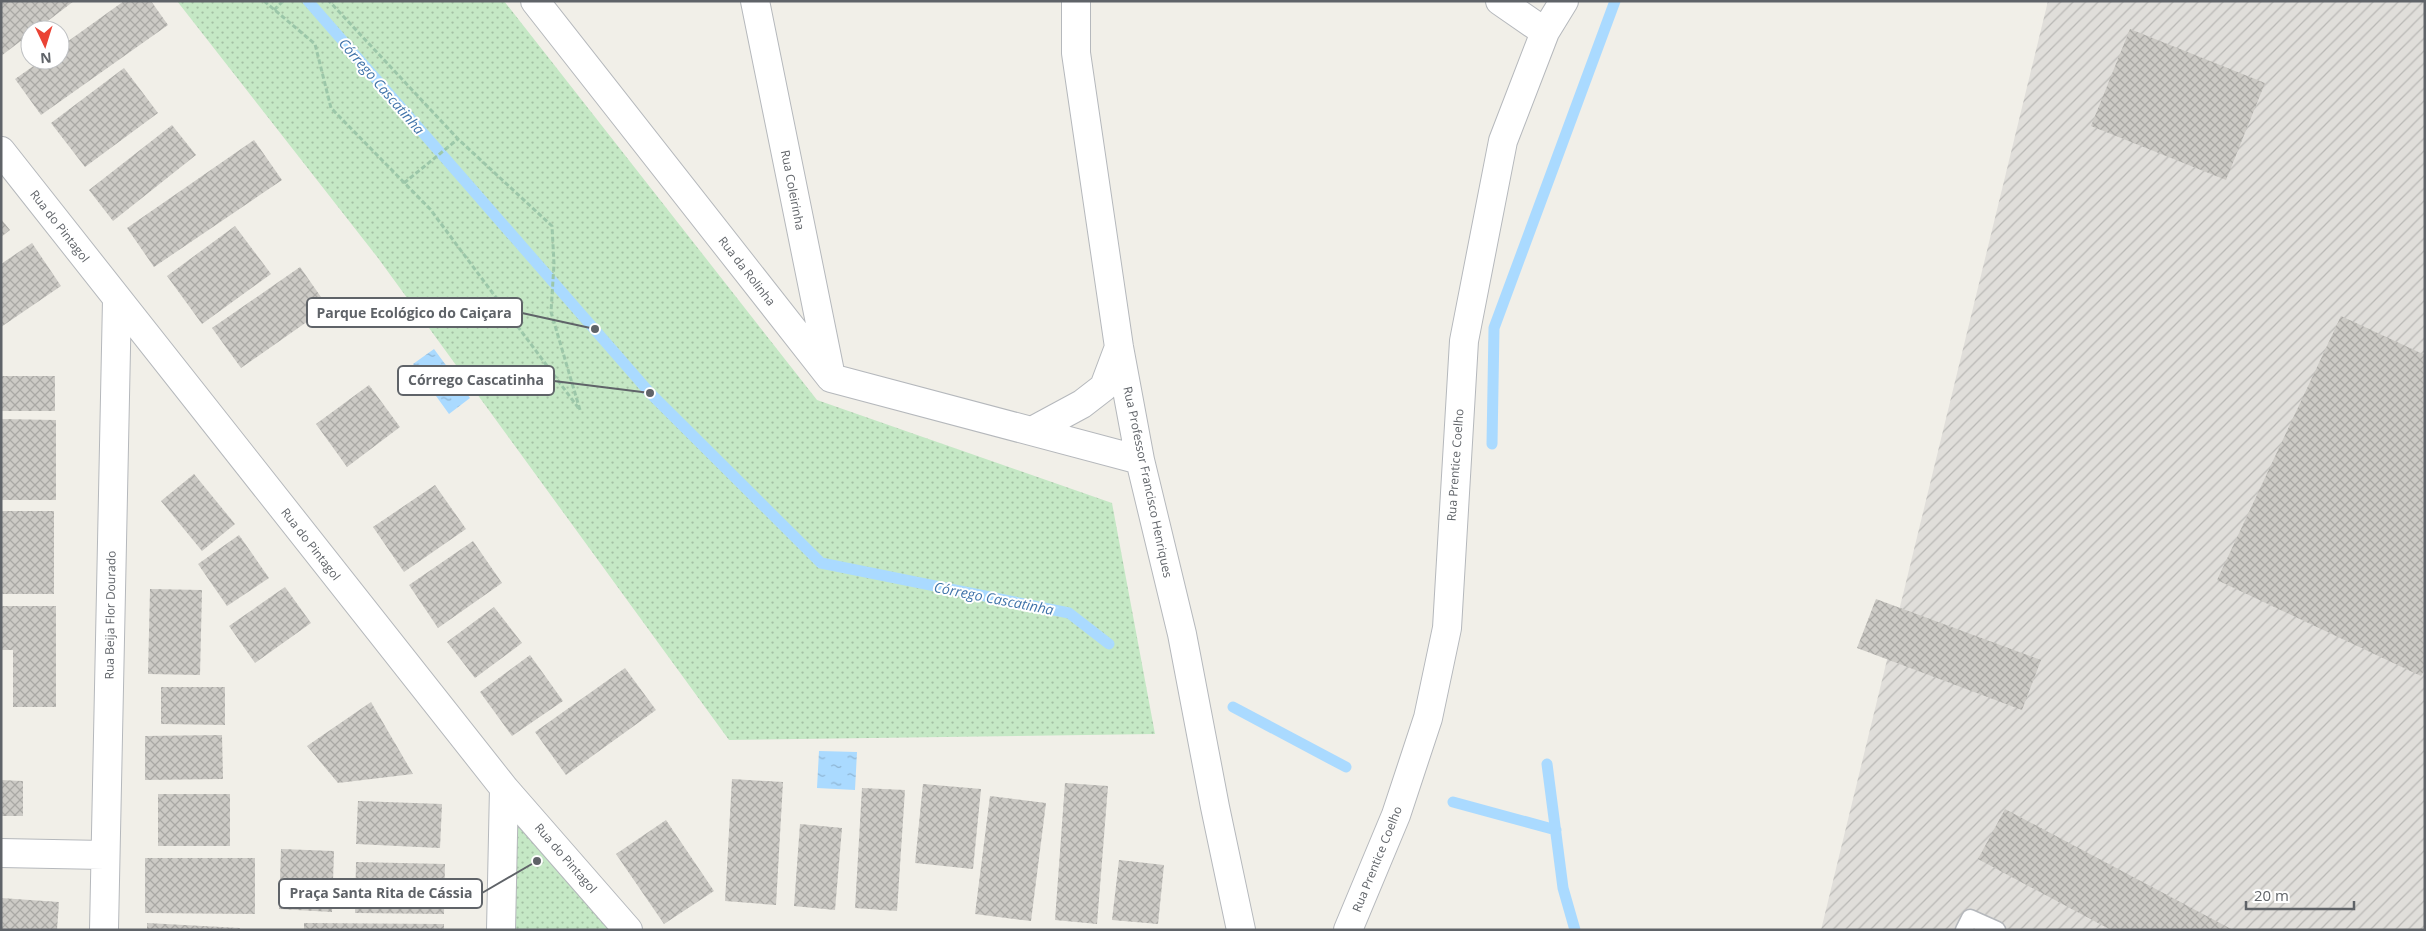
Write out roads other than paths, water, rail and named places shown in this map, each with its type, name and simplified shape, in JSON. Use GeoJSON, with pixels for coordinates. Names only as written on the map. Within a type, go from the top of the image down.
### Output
{"type":"FeatureCollection","features":[{"type":"Feature","properties":{"kind":"street","name":"Rua da Rolinha"},"geometry":{"type":"LineString","coordinates":[[536,1],[831,378]]}},
{"type":"Feature","properties":{"kind":"street","name":"Rua Coleirinha"},"geometry":{"type":"LineString","coordinates":[[755,1],[831,378]]}},
{"type":"Feature","properties":{"kind":"street","name":"Rua Professor Francisco Henriques"},"geometry":{"type":"LineString","coordinates":[[1076,1],[1076,53],[1119,347],[1140,460],[1182,634],[1241,930]]}},
{"type":"Feature","properties":{"kind":"street"},"geometry":{"type":"LineString","coordinates":[[1500,1],[1544,32]]}},
{"type":"Feature","properties":{"kind":"street","name":"Rua Prentice Coelho"},"geometry":{"type":"LineString","coordinates":[[1348,930],[1396,815],[1428,718],[1447,628],[1464,341],[1502,141],[1544,32],[1564,1]]}},
{"type":"Feature","properties":{"kind":"street","name":"Rua do Pintagol"},"geometry":{"type":"LineString","coordinates":[[1,151],[504,788],[628,930]]}},
{"type":"Feature","properties":{"kind":"street","name":"Rua Beija Flor Dourado"},"geometry":{"type":"LineString","coordinates":[[104,930],[104,855],[117,300]]}},
{"type":"Feature","properties":{"kind":"street"},"geometry":{"type":"LineString","coordinates":[[1032,431],[1082,404],[1104,387],[1119,347]]}},
{"type":"Feature","properties":{"kind":"street"},"geometry":{"type":"LineString","coordinates":[[831,378],[1140,460]]}},
{"type":"Feature","properties":{"kind":"street"},"geometry":{"type":"LineString","coordinates":[[502,930],[504,788]]}},
{"type":"Feature","properties":{"kind":"street"},"geometry":{"type":"LineString","coordinates":[[1,853],[104,855]]}},
{"type":"Feature","properties":{"kind":"lane"},"geometry":{"type":"LineString","coordinates":[[1964,930],[1970,918],[1997,930]]}},
{"type":"Feature","properties":{"kind":"water"},"geometry":{"type":"Polygon","coordinates":[[[434,349],[470,398],[449,414],[413,364],[434,349]]]}},
{"type":"Feature","properties":{"kind":"water"},"geometry":{"type":"Polygon","coordinates":[[[819,751],[857,752],[855,790],[817,788],[819,751]]]}},
{"type":"Feature","properties":{"kind":"waterway","name":"Córrego Cascatinha"},"geometry":{"type":"LineString","coordinates":[[308,1],[650,393],[821,563],[1069,613],[1109,644]]}},
{"type":"Feature","properties":{"kind":"waterway"},"geometry":{"type":"LineString","coordinates":[[1492,444],[1494,328],[1615,1]]}},
{"type":"Feature","properties":{"kind":"waterway","name":"Córrego Cascatinha"},"geometry":{"type":"LineString","coordinates":[[1233,707],[1346,767]]}},
{"type":"Feature","properties":{"kind":"waterway"},"geometry":{"type":"LineString","coordinates":[[1547,764],[1563,888],[1575,930]]}},
{"type":"Feature","properties":{"kind":"waterway","name":"Córrego Cascatinha"},"geometry":{"type":"LineString","coordinates":[[1453,802],[1556,830]]}},
{"type":"Feature","properties":{"kind":"place","name":"Parque Ecológico do Caiçara"},"geometry":{"type":"Point","coordinates":[595,329]}},
{"type":"Feature","properties":{"kind":"place","name":"Córrego Cascatinha"},"geometry":{"type":"Point","coordinates":[650,393]}},
{"type":"Feature","properties":{"kind":"place","name":"Praça Santa Rita de Cássia"},"geometry":{"type":"Point","coordinates":[537,861]}}]}
